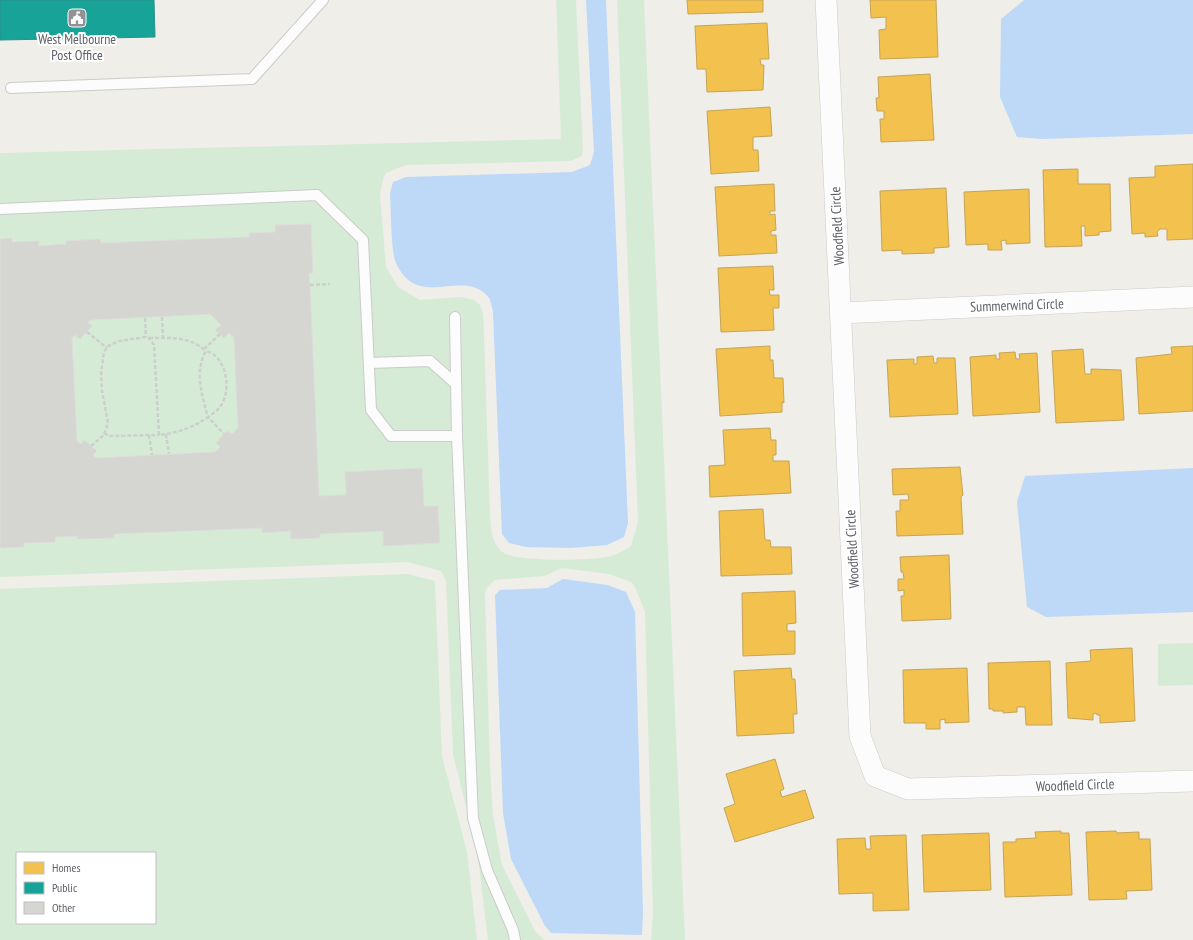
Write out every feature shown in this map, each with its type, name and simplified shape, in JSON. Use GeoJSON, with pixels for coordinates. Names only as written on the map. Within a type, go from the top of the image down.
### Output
{"type":"FeatureCollection","features":[{"type":"Feature","properties":{"kind":"street","name":"Woodfield Circle"},"geometry":{"type":"LineString","coordinates":[[826,0],[860,736],[876,776],[908,789],[1193,781]]}},
{"type":"Feature","properties":{"kind":"street","name":"Summerwind Circle"},"geometry":{"type":"LineString","coordinates":[[841,313],[1193,298]]}},
{"type":"Feature","properties":{"kind":"lane"},"geometry":{"type":"LineString","coordinates":[[11,88],[252,79],[323,0]]}},
{"type":"Feature","properties":{"kind":"lane"},"geometry":{"type":"LineString","coordinates":[[0,209],[317,195],[363,240],[371,410],[392,436],[457,436]]}},
{"type":"Feature","properties":{"kind":"lane"},"geometry":{"type":"LineString","coordinates":[[455,316],[457,436],[473,818],[487,870],[513,930],[515,940]]}},
{"type":"Feature","properties":{"kind":"lane"},"geometry":{"type":"LineString","coordinates":[[368,362],[430,361],[456,384]]}},
{"type":"Feature","properties":{"kind":"path"},"geometry":{"type":"LineString","coordinates":[[310,285],[330,284]]}},
{"type":"Feature","properties":{"kind":"path"},"geometry":{"type":"LineString","coordinates":[[162,317],[163,338]]}},
{"type":"Feature","properties":{"kind":"path"},"geometry":{"type":"LineString","coordinates":[[145,318],[147,338],[154,345],[159,435]]}},
{"type":"Feature","properties":{"kind":"path"},"geometry":{"type":"LineString","coordinates":[[87,332],[107,348]]}},
{"type":"Feature","properties":{"kind":"path"},"geometry":{"type":"LineString","coordinates":[[220,334],[205,350],[202,358],[200,389],[208,417],[224,434]]}},
{"type":"Feature","properties":{"kind":"path"},"geometry":{"type":"LineString","coordinates":[[91,446],[104,433],[108,423],[102,391],[101,373],[104,352],[107,348],[118,341],[147,338],[188,340],[213,353],[221,363],[227,380],[226,395],[220,407],[200,423],[175,432],[159,435],[110,436],[104,433]]}},
{"type":"Feature","properties":{"kind":"path"},"geometry":{"type":"LineString","coordinates":[[166,434],[169,454]]}},
{"type":"Feature","properties":{"kind":"path"},"geometry":{"type":"LineString","coordinates":[[150,435],[152,455]]}},
{"type":"Feature","properties":{"kind":"green space"},"geometry":{"type":"Polygon","coordinates":[[[556,0],[576,0],[583,150],[582,156],[570,161],[406,165],[386,173],[383,179],[380,194],[386,267],[398,287],[420,300],[461,297],[474,300],[480,305],[483,314],[490,514],[492,535],[500,550],[512,556],[525,558],[574,560],[611,556],[631,546],[638,522],[617,0],[644,0],[685,940],[651,940],[653,912],[645,612],[635,587],[631,582],[609,574],[562,568],[544,576],[495,580],[486,589],[490,766],[493,815],[502,865],[535,931],[544,940],[488,940],[477,850],[453,754],[446,581],[441,571],[407,562],[0,577],[0,153],[561,139],[556,0]],[[214,303],[87,309],[70,325],[66,441],[85,462],[204,465],[243,443],[244,334],[214,303]]]}},
{"type":"Feature","properties":{"kind":"green space"},"geometry":{"type":"Polygon","coordinates":[[[210,314],[221,325],[216,330],[229,333],[234,337],[238,428],[232,434],[228,431],[216,443],[220,447],[215,452],[96,458],[93,455],[97,451],[84,440],[81,444],[77,441],[72,338],[75,335],[80,339],[92,326],[88,322],[91,320],[210,314]]]}},
{"type":"Feature","properties":{"kind":"green space"},"geometry":{"type":"Polygon","coordinates":[[[407,574],[435,581],[442,756],[467,852],[477,940],[0,940],[0,589],[407,574]]]}},
{"type":"Feature","properties":{"kind":"green space"},"geometry":{"type":"Polygon","coordinates":[[[1193,643],[1193,685],[1158,686],[1158,644],[1193,643]]]}},
{"type":"Feature","properties":{"kind":"water"},"geometry":{"type":"Polygon","coordinates":[[[586,0],[606,0],[628,523],[624,537],[607,545],[570,548],[526,547],[509,543],[502,534],[493,312],[489,298],[479,289],[467,286],[429,287],[416,285],[405,277],[394,258],[390,193],[393,182],[406,177],[572,172],[590,165],[594,152],[586,0]]]}},
{"type":"Feature","properties":{"kind":"water"},"geometry":{"type":"Polygon","coordinates":[[[1024,0],[1193,0],[1193,134],[1042,139],[1017,137],[1000,97],[1001,19],[1024,0]]]}},
{"type":"Feature","properties":{"kind":"water"},"geometry":{"type":"Polygon","coordinates":[[[1193,468],[1193,612],[1046,617],[1027,607],[1017,502],[1025,476],[1193,468]]]}},
{"type":"Feature","properties":{"kind":"water"},"geometry":{"type":"Polygon","coordinates":[[[563,579],[608,585],[626,592],[635,612],[643,912],[642,935],[551,933],[545,926],[511,859],[503,813],[495,595],[500,590],[547,588],[563,579]]]}},
{"type":"Feature","properties":{"kind":"building: Homes"},"geometry":{"type":"Polygon","coordinates":[[[687,0],[763,0],[763,12],[688,14],[687,0]]]}},
{"type":"Feature","properties":{"kind":"building: Homes"},"geometry":{"type":"Polygon","coordinates":[[[870,0],[936,0],[938,57],[880,59],[879,30],[886,29],[886,17],[871,18],[870,0]]]}},
{"type":"Feature","properties":{"kind":"building: Homes"},"geometry":{"type":"Polygon","coordinates":[[[767,23],[769,59],[760,59],[761,65],[764,65],[763,90],[707,92],[706,69],[697,69],[695,26],[767,23]]]}},
{"type":"Feature","properties":{"kind":"building: Homes"},"geometry":{"type":"Polygon","coordinates":[[[930,74],[934,140],[881,142],[880,119],[884,119],[884,111],[877,111],[876,98],[879,98],[878,77],[930,74]]]}},
{"type":"Feature","properties":{"kind":"building: Homes"},"geometry":{"type":"Polygon","coordinates":[[[770,107],[772,136],[753,137],[753,150],[758,150],[759,171],[711,174],[707,111],[770,107]]]}},
{"type":"Feature","properties":{"kind":"building: Homes"},"geometry":{"type":"Polygon","coordinates":[[[1193,164],[1193,239],[1167,240],[1167,229],[1160,229],[1157,232],[1158,236],[1145,237],[1145,233],[1132,234],[1129,178],[1155,177],[1155,166],[1193,164]]]}},
{"type":"Feature","properties":{"kind":"building: Homes"},"geometry":{"type":"Polygon","coordinates":[[[1078,169],[1078,184],[1110,184],[1111,231],[1099,232],[1099,235],[1085,236],[1085,226],[1081,226],[1082,246],[1045,247],[1043,170],[1078,169]]]}},
{"type":"Feature","properties":{"kind":"building: Homes"},"geometry":{"type":"Polygon","coordinates":[[[774,184],[775,211],[770,211],[770,215],[775,214],[776,230],[771,231],[771,235],[776,235],[777,253],[719,256],[715,187],[774,184]]]}},
{"type":"Feature","properties":{"kind":"building: Homes"},"geometry":{"type":"Polygon","coordinates":[[[946,188],[949,247],[934,248],[934,253],[902,254],[902,250],[882,251],[880,191],[946,188]]]}},
{"type":"Feature","properties":{"kind":"building: Homes"},"geometry":{"type":"Polygon","coordinates":[[[1029,189],[1030,243],[1006,244],[1006,240],[1001,241],[1002,250],[988,250],[988,244],[966,245],[964,192],[1029,189]]]}},
{"type":"Feature","properties":{"kind":"building: Homes"},"geometry":{"type":"Polygon","coordinates":[[[773,266],[774,290],[769,290],[770,295],[779,295],[779,308],[773,308],[774,330],[721,332],[718,268],[773,266]]]}},
{"type":"Feature","properties":{"kind":"building: Homes"},"geometry":{"type":"Polygon","coordinates":[[[770,346],[770,360],[773,360],[774,378],[783,378],[784,403],[782,402],[782,412],[720,416],[716,349],[770,346]]]}},
{"type":"Feature","properties":{"kind":"building: Homes"},"geometry":{"type":"Polygon","coordinates":[[[1193,346],[1193,411],[1139,414],[1136,358],[1172,354],[1171,347],[1193,346]]]}},
{"type":"Feature","properties":{"kind":"building: Homes"},"geometry":{"type":"Polygon","coordinates":[[[1083,349],[1085,374],[1091,374],[1091,369],[1121,370],[1124,420],[1056,423],[1052,351],[1083,349]]]}},
{"type":"Feature","properties":{"kind":"building: Homes"},"geometry":{"type":"Polygon","coordinates":[[[1015,352],[1016,359],[1020,359],[1019,354],[1037,353],[1040,412],[973,416],[970,357],[996,355],[996,359],[1000,359],[999,353],[1015,352]]]}},
{"type":"Feature","properties":{"kind":"building: Homes"},"geometry":{"type":"Polygon","coordinates":[[[933,356],[934,363],[937,363],[937,358],[955,358],[958,414],[890,417],[887,360],[914,359],[914,364],[917,364],[917,357],[933,356]]]}},
{"type":"Feature","properties":{"kind":"building: Homes"},"geometry":{"type":"Polygon","coordinates":[[[770,428],[771,440],[776,440],[776,455],[773,455],[773,461],[789,461],[791,493],[710,497],[709,466],[725,465],[723,430],[770,428]]]}},
{"type":"Feature","properties":{"kind":"building: Homes"},"geometry":{"type":"Polygon","coordinates":[[[960,467],[963,495],[961,497],[963,534],[897,536],[896,511],[900,511],[900,500],[909,500],[908,494],[893,495],[892,469],[960,467]]]}},
{"type":"Feature","properties":{"kind":"building: Homes"},"geometry":{"type":"Polygon","coordinates":[[[763,509],[765,540],[770,540],[771,547],[791,547],[792,574],[721,576],[719,511],[763,509]]]}},
{"type":"Feature","properties":{"kind":"building: Homes"},"geometry":{"type":"Polygon","coordinates":[[[949,555],[951,619],[902,621],[901,596],[904,596],[904,590],[898,591],[898,579],[904,579],[903,572],[901,572],[900,557],[949,555]]]}},
{"type":"Feature","properties":{"kind":"building: Homes"},"geometry":{"type":"Polygon","coordinates":[[[795,591],[796,623],[787,624],[787,631],[795,631],[795,654],[743,656],[742,593],[795,591]]]}},
{"type":"Feature","properties":{"kind":"building: Homes"},"geometry":{"type":"Polygon","coordinates":[[[1132,648],[1135,721],[1100,723],[1100,715],[1097,715],[1096,713],[1093,714],[1093,720],[1068,718],[1066,663],[1091,661],[1090,650],[1132,648]]]}},
{"type":"Feature","properties":{"kind":"building: Homes"},"geometry":{"type":"Polygon","coordinates":[[[1050,661],[1052,725],[1026,725],[1025,707],[1017,707],[1017,712],[1003,713],[1003,711],[993,711],[993,709],[989,709],[988,663],[1050,661]]]}},
{"type":"Feature","properties":{"kind":"building: Homes"},"geometry":{"type":"Polygon","coordinates":[[[791,668],[792,679],[795,679],[797,714],[793,714],[794,733],[737,736],[734,671],[791,668]]]}},
{"type":"Feature","properties":{"kind":"building: Homes"},"geometry":{"type":"Polygon","coordinates":[[[967,668],[969,722],[945,723],[945,719],[940,720],[940,729],[926,729],[926,723],[904,723],[903,670],[967,668]]]}},
{"type":"Feature","properties":{"kind":"building: Homes"},"geometry":{"type":"Polygon","coordinates":[[[775,759],[784,789],[780,791],[782,797],[805,790],[814,818],[735,842],[724,808],[735,804],[726,774],[775,759]]]}},
{"type":"Feature","properties":{"kind":"building: Homes"},"geometry":{"type":"Polygon","coordinates":[[[1061,831],[1061,833],[1069,833],[1072,895],[1005,897],[1003,842],[1016,842],[1016,839],[1036,838],[1035,832],[1061,831]]]}},
{"type":"Feature","properties":{"kind":"building: Homes"},"geometry":{"type":"Polygon","coordinates":[[[1116,831],[1117,833],[1139,832],[1139,839],[1150,839],[1152,890],[1126,891],[1127,899],[1089,900],[1086,832],[1116,831]]]}},
{"type":"Feature","properties":{"kind":"building: Homes"},"geometry":{"type":"Polygon","coordinates":[[[989,833],[991,890],[924,892],[922,835],[989,833]]]}},
{"type":"Feature","properties":{"kind":"building: Homes"},"geometry":{"type":"Polygon","coordinates":[[[906,835],[909,910],[873,911],[873,893],[839,894],[837,839],[865,838],[866,849],[871,849],[870,836],[906,835]]]}},
{"type":"Feature","properties":{"kind":"building: Public","name":"West Melbourne Post Office"},"geometry":{"type":"Polygon","coordinates":[[[0,0],[154,0],[155,37],[0,40],[0,0]]]}},
{"type":"Feature","properties":{"kind":"building: Other"},"geometry":{"type":"Polygon","coordinates":[[[311,224],[313,273],[309,273],[319,496],[346,495],[345,472],[422,468],[424,506],[438,506],[440,543],[383,546],[383,531],[320,534],[320,538],[291,539],[290,531],[262,533],[262,528],[114,534],[114,538],[77,539],[77,536],[55,537],[55,542],[24,543],[24,547],[0,548],[0,239],[12,238],[12,242],[39,241],[39,246],[66,244],[66,241],[100,239],[101,243],[249,237],[249,233],[275,232],[275,225],[311,224]],[[210,314],[91,320],[88,322],[92,326],[80,339],[75,335],[72,338],[77,441],[81,444],[84,440],[97,451],[93,455],[96,458],[215,452],[220,447],[216,443],[224,434],[228,431],[232,434],[238,428],[234,337],[229,333],[224,338],[215,330],[221,325],[210,314]]]}},
{"type":"Feature","properties":{"kind":"place","name":"West Melbourne Post Office"},"geometry":{"type":"Point","coordinates":[77,18]}}]}
